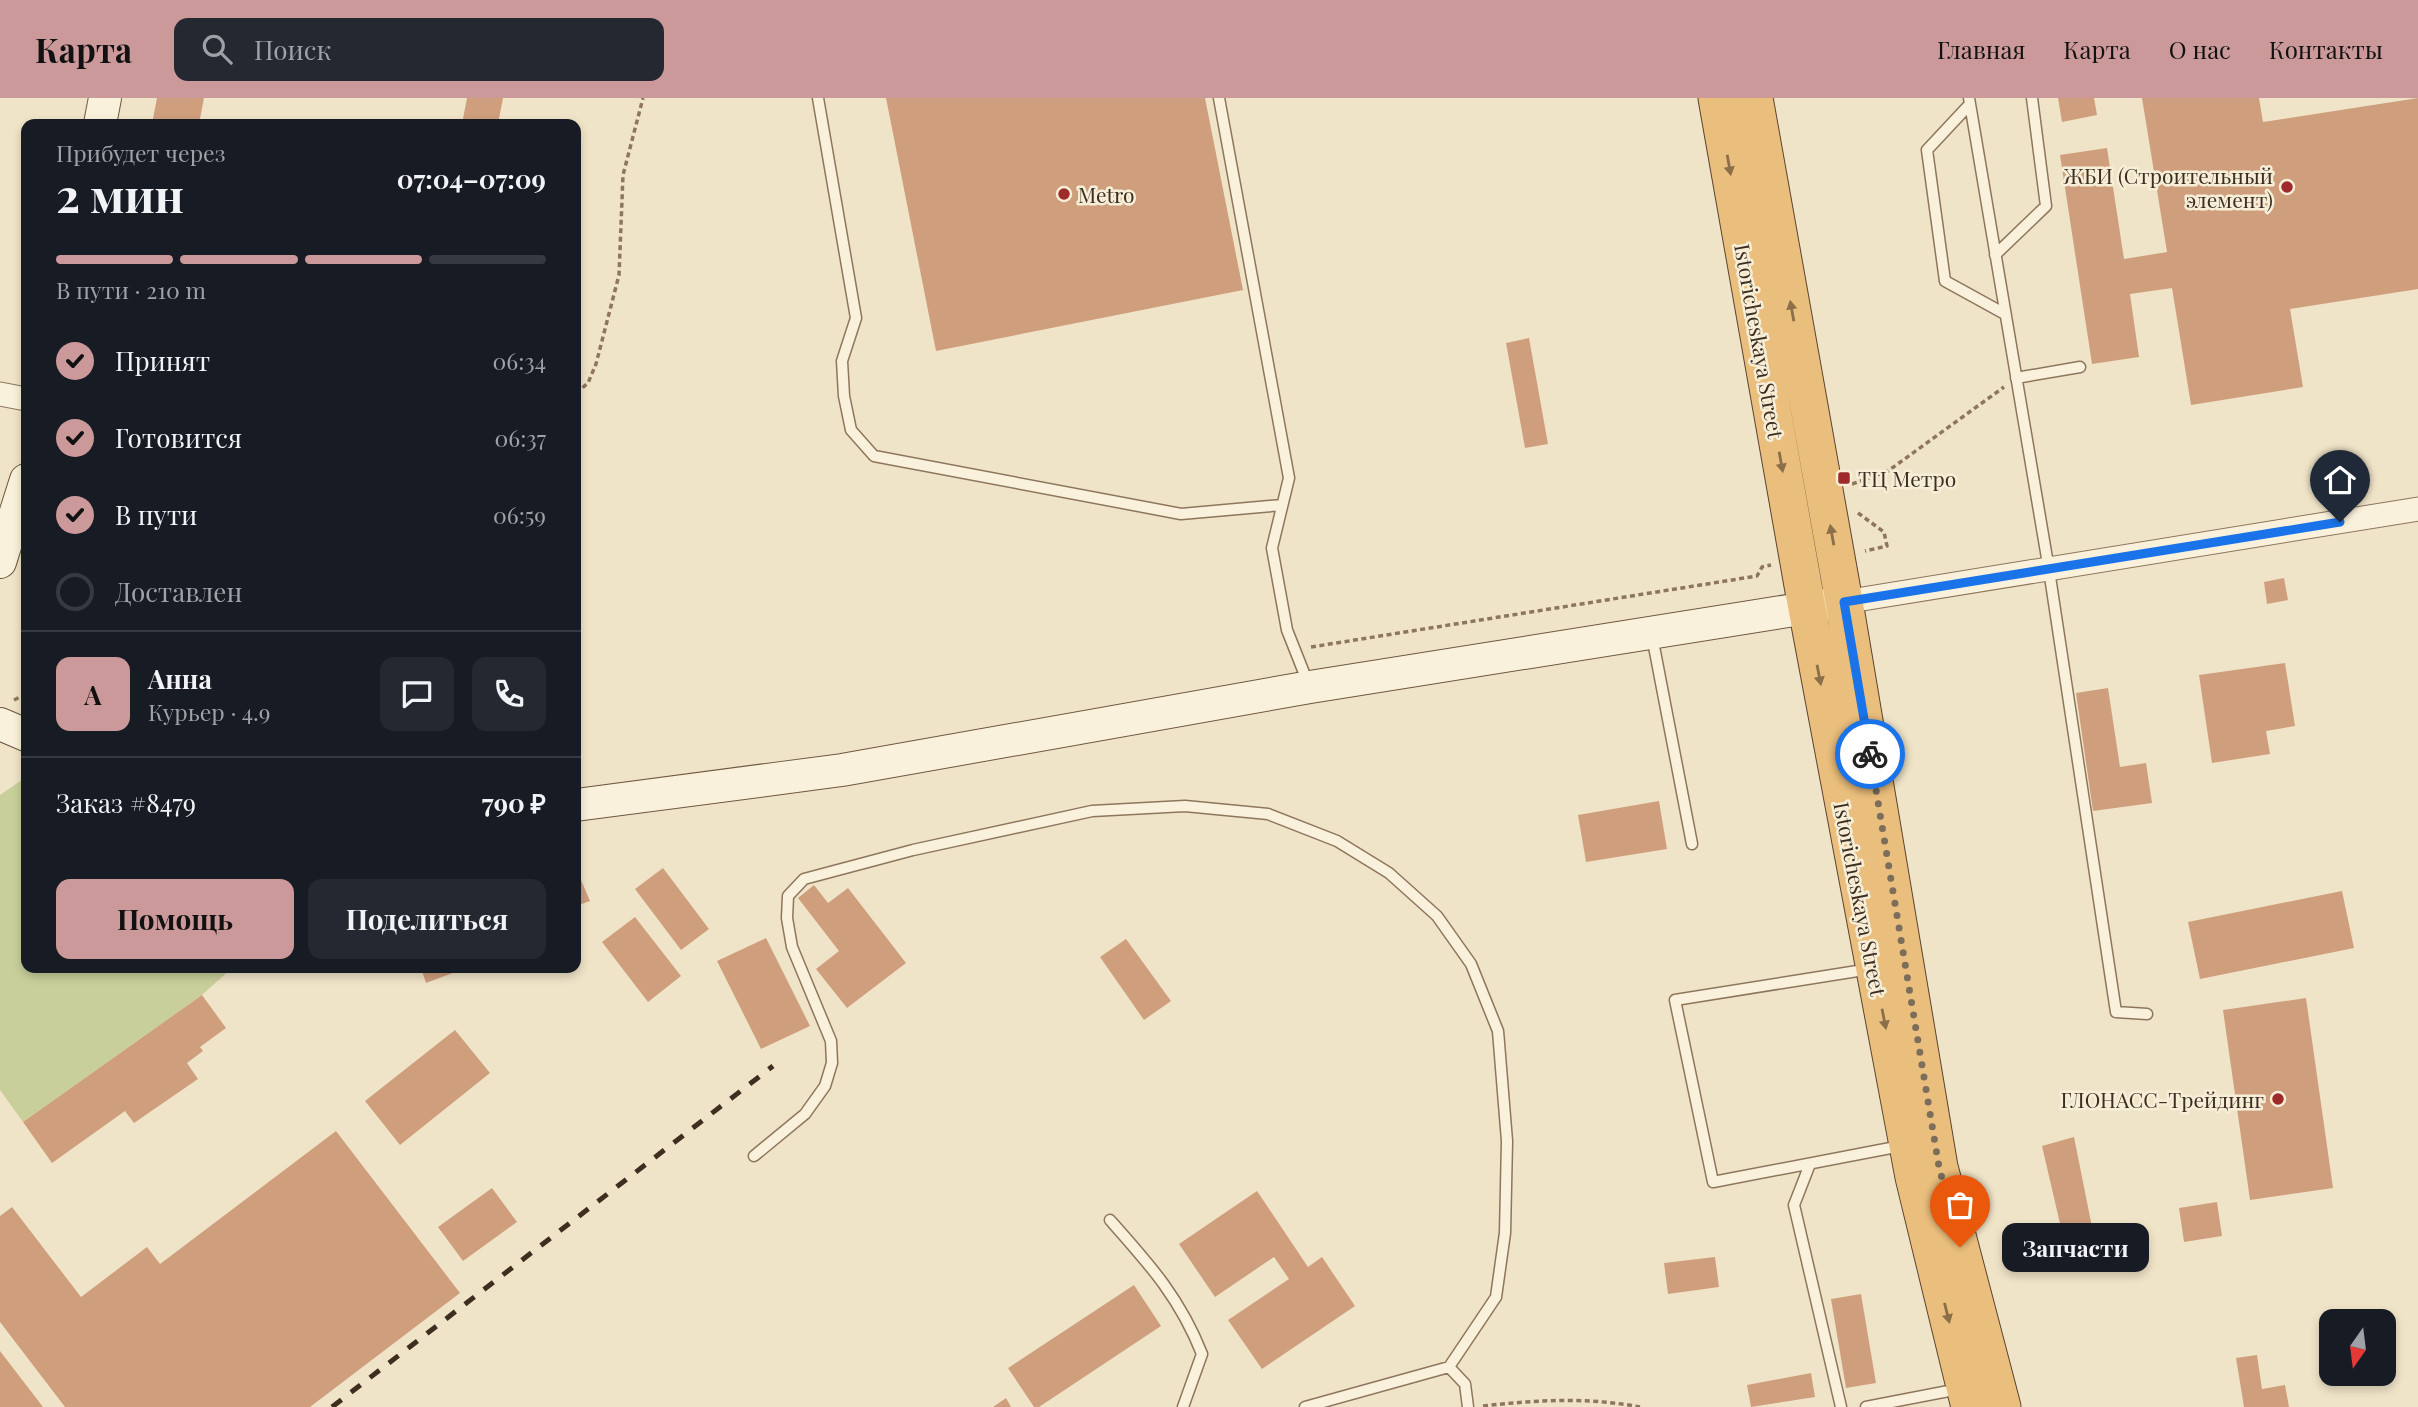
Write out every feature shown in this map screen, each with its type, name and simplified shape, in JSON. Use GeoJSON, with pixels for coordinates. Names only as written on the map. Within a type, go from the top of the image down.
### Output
{"type":"FeatureCollection","features":[{"type":"Feature","properties":{"kind":"highway","name":"Istoricheskaya Street"},"geometry":{"type":"LineString","coordinates":[[1717,98],[1798,562],[1908,1145],[1968,1397]]}},
{"type":"Feature","properties":{"kind":"highway","name":"Istoricheskaya Street"},"geometry":{"type":"LineString","coordinates":[[1754,98],[1836,555],[1939,1167],[2002,1407]]}},
{"type":"Feature","properties":{"kind":"main road"},"geometry":{"type":"LineString","coordinates":[[101,119],[105,98]]}},
{"type":"Feature","properties":{"kind":"main road"},"geometry":{"type":"LineString","coordinates":[[0,562],[21,496]]}},
{"type":"Feature","properties":{"kind":"main road"},"geometry":{"type":"LineString","coordinates":[[581,803],[842,770],[1310,687],[1844,602]]}},
{"type":"Feature","properties":{"kind":"main road"},"geometry":{"type":"LineString","coordinates":[[0,724],[21,733]]}},
{"type":"Feature","properties":{"kind":"street"},"geometry":{"type":"LineString","coordinates":[[0,394],[21,398]]}},
{"type":"Feature","properties":{"kind":"street"},"geometry":{"type":"LineString","coordinates":[[1844,602],[2418,509]]}},
{"type":"Feature","properties":{"kind":"lane"},"geometry":{"type":"LineString","coordinates":[[818,98],[856,318],[842,361],[844,396],[851,430],[874,456],[1181,514],[1282,505]]}},
{"type":"Feature","properties":{"kind":"lane"},"geometry":{"type":"LineString","coordinates":[[1219,98],[1289,478],[1272,548],[1287,630],[1310,687]]}},
{"type":"Feature","properties":{"kind":"lane"},"geometry":{"type":"LineString","coordinates":[[1995,256],[2046,206],[2032,98]]}},
{"type":"Feature","properties":{"kind":"lane"},"geometry":{"type":"LineString","coordinates":[[1969,101],[2049,570],[2116,1012],[2147,1014]]}},
{"type":"Feature","properties":{"kind":"lane"},"geometry":{"type":"LineString","coordinates":[[1969,101],[1927,150],[1945,281],[2005,313]]}},
{"type":"Feature","properties":{"kind":"lane"},"geometry":{"type":"LineString","coordinates":[[2017,378],[2080,367]]}},
{"type":"Feature","properties":{"kind":"lane"},"geometry":{"type":"LineString","coordinates":[[1651,633],[1692,844]]}},
{"type":"Feature","properties":{"kind":"lane"},"geometry":{"type":"LineString","coordinates":[[754,1156],[806,1114],[825,1086],[832,1063],[831,1041],[792,947],[787,918],[788,896],[804,879],[913,850],[1092,811],[1185,806],[1268,814],[1336,841],[1389,873],[1437,916],[1471,964],[1498,1031],[1507,1141],[1505,1233],[1496,1297],[1449,1367],[1306,1407]]}},
{"type":"Feature","properties":{"kind":"lane"},"geometry":{"type":"LineString","coordinates":[[1874,968],[1675,1000],[1713,1182],[1908,1145]]}},
{"type":"Feature","properties":{"kind":"lane"},"geometry":{"type":"LineString","coordinates":[[1810,1164],[1794,1205],[1841,1407]]}},
{"type":"Feature","properties":{"kind":"lane"},"geometry":{"type":"LineString","coordinates":[[1110,1220],[1162,1280],[1188,1317],[1202,1354],[1183,1407]]}},
{"type":"Feature","properties":{"kind":"lane"},"geometry":{"type":"LineString","coordinates":[[1449,1367],[1465,1384],[1468,1407]]}},
{"type":"Feature","properties":{"kind":"lane"},"geometry":{"type":"LineString","coordinates":[[1866,1407],[1968,1397]]}},
{"type":"Feature","properties":{"kind":"path"},"geometry":{"type":"LineString","coordinates":[[581,389],[588,383],[596,364],[619,275],[623,175],[643,98]]}},
{"type":"Feature","properties":{"kind":"path"},"geometry":{"type":"LineString","coordinates":[[1853,495],[1850,485],[1888,471],[2017,378]]}},
{"type":"Feature","properties":{"kind":"path"},"geometry":{"type":"LineString","coordinates":[[1836,555],[1887,546],[1884,532],[1859,515],[1856,505]]}},
{"type":"Feature","properties":{"kind":"path"},"geometry":{"type":"LineString","coordinates":[[1295,650],[1757,576],[1762,566],[1798,562]]}},
{"type":"Feature","properties":{"kind":"path"},"geometry":{"type":"LineString","coordinates":[[1474,1407],[1542,1400],[1607,1401],[1640,1407]]}},
{"type":"Feature","properties":{"kind":"green space"},"geometry":{"type":"Polygon","coordinates":[[[21,780],[21,973],[226,973],[202,995],[23,1122],[0,1090],[0,795],[21,780]]]}},
{"type":"Feature","properties":{"kind":"building"},"geometry":{"type":"Polygon","coordinates":[[[157,98],[204,98],[200,119],[153,119],[157,98]]]}},
{"type":"Feature","properties":{"kind":"building"},"geometry":{"type":"Polygon","coordinates":[[[467,98],[503,98],[499,119],[463,119],[467,98]]]}},
{"type":"Feature","properties":{"kind":"building","name":"Metro"},"geometry":{"type":"Polygon","coordinates":[[[886,98],[1205,98],[1243,290],[936,351],[886,98]]]}},
{"type":"Feature","properties":{"kind":"building"},"geometry":{"type":"Polygon","coordinates":[[[2058,98],[2094,98],[2097,115],[2062,122],[2058,98]]]}},
{"type":"Feature","properties":{"kind":"building","name":"ЖБИ (Строительный элемент)"},"geometry":{"type":"Polygon","coordinates":[[[2142,98],[2259,98],[2263,122],[2418,98],[2418,289],[2290,309],[2303,387],[2191,405],[2172,288],[2130,294],[2139,357],[2092,364],[2060,155],[2107,148],[2124,259],[2167,252],[2142,98]]]}},
{"type":"Feature","properties":{"kind":"building"},"geometry":{"type":"Polygon","coordinates":[[[1529,338],[1548,444],[1525,448],[1506,343],[1529,338]]]}},
{"type":"Feature","properties":{"kind":"building"},"geometry":{"type":"Polygon","coordinates":[[[2284,578],[2288,600],[2267,604],[2264,582],[2284,578]]]}},
{"type":"Feature","properties":{"kind":"building"},"geometry":{"type":"Polygon","coordinates":[[[2285,663],[2295,726],[2266,731],[2270,754],[2212,763],[2199,675],[2285,663]]]}},
{"type":"Feature","properties":{"kind":"building"},"geometry":{"type":"Polygon","coordinates":[[[2108,688],[2120,767],[2146,763],[2152,803],[2093,811],[2076,693],[2108,688]]]}},
{"type":"Feature","properties":{"kind":"building"},"geometry":{"type":"Polygon","coordinates":[[[1659,801],[1667,849],[1586,862],[1578,815],[1659,801]]]}},
{"type":"Feature","properties":{"kind":"building"},"geometry":{"type":"Polygon","coordinates":[[[663,868],[709,929],[681,950],[635,889],[663,868]]]}},
{"type":"Feature","properties":{"kind":"building"},"geometry":{"type":"Polygon","coordinates":[[[581,880],[590,901],[581,904],[581,880]]]}},
{"type":"Feature","properties":{"kind":"building"},"geometry":{"type":"Polygon","coordinates":[[[814,885],[828,903],[848,888],[906,963],[847,1008],[816,969],[839,951],[798,898],[814,885]]]}},
{"type":"Feature","properties":{"kind":"building"},"geometry":{"type":"Polygon","coordinates":[[[2342,891],[2354,948],[2200,979],[2188,922],[2342,891]]]}},
{"type":"Feature","properties":{"kind":"building"},"geometry":{"type":"Polygon","coordinates":[[[635,917],[681,976],[648,1002],[602,942],[635,917]]]}},
{"type":"Feature","properties":{"kind":"building"},"geometry":{"type":"Polygon","coordinates":[[[766,938],[810,1026],[761,1049],[717,961],[766,938]]]}},
{"type":"Feature","properties":{"kind":"building"},"geometry":{"type":"Polygon","coordinates":[[[1126,939],[1171,1001],[1144,1020],[1100,957],[1126,939]]]}},
{"type":"Feature","properties":{"kind":"building"},"geometry":{"type":"Polygon","coordinates":[[[423,973],[453,973],[426,983],[423,973]]]}},
{"type":"Feature","properties":{"kind":"building"},"geometry":{"type":"Polygon","coordinates":[[[202,995],[226,1028],[200,1047],[203,1051],[187,1063],[198,1079],[134,1123],[125,1111],[52,1163],[23,1122],[202,995]]]}},
{"type":"Feature","properties":{"kind":"building","name":"ГЛОНАСС-Трейдинг"},"geometry":{"type":"Polygon","coordinates":[[[2306,998],[2333,1188],[2250,1200],[2223,1010],[2306,998]]]}},
{"type":"Feature","properties":{"kind":"building"},"geometry":{"type":"Polygon","coordinates":[[[455,1030],[490,1073],[400,1145],[365,1101],[455,1030]]]}},
{"type":"Feature","properties":{"kind":"building"},"geometry":{"type":"Polygon","coordinates":[[[336,1131],[460,1293],[310,1407],[65,1407],[0,1322],[0,1216],[12,1207],[81,1297],[147,1247],[160,1264],[336,1131]]]}},
{"type":"Feature","properties":{"kind":"building"},"geometry":{"type":"Polygon","coordinates":[[[2074,1137],[2099,1262],[2071,1271],[2042,1146],[2074,1137]]]}},
{"type":"Feature","properties":{"kind":"building"},"geometry":{"type":"Polygon","coordinates":[[[492,1188],[517,1222],[463,1261],[438,1227],[492,1188]]]}},
{"type":"Feature","properties":{"kind":"building"},"geometry":{"type":"Polygon","coordinates":[[[1257,1191],[1308,1267],[1322,1257],[1355,1306],[1262,1369],[1228,1320],[1289,1279],[1274,1257],[1215,1297],[1179,1244],[1257,1191]]]}},
{"type":"Feature","properties":{"kind":"building"},"geometry":{"type":"Polygon","coordinates":[[[2217,1202],[2222,1236],[2184,1242],[2179,1208],[2217,1202]]]}},
{"type":"Feature","properties":{"kind":"building"},"geometry":{"type":"Polygon","coordinates":[[[1715,1257],[1719,1287],[1668,1294],[1664,1263],[1715,1257]]]}},
{"type":"Feature","properties":{"kind":"building"},"geometry":{"type":"Polygon","coordinates":[[[1134,1285],[1161,1326],[1039,1407],[1034,1407],[1008,1368],[1134,1285]]]}},
{"type":"Feature","properties":{"kind":"building"},"geometry":{"type":"Polygon","coordinates":[[[1861,1294],[1876,1383],[1846,1388],[1831,1299],[1861,1294]]]}},
{"type":"Feature","properties":{"kind":"building"},"geometry":{"type":"Polygon","coordinates":[[[0,1351],[43,1407],[0,1407],[0,1351]]]}},
{"type":"Feature","properties":{"kind":"building"},"geometry":{"type":"Polygon","coordinates":[[[2257,1355],[2262,1389],[2285,1385],[2289,1407],[2244,1407],[2236,1358],[2257,1355]]]}},
{"type":"Feature","properties":{"kind":"building"},"geometry":{"type":"Polygon","coordinates":[[[1811,1373],[1815,1397],[1751,1407],[1747,1385],[1811,1373]]]}},
{"type":"Feature","properties":{"kind":"building"},"geometry":{"type":"Polygon","coordinates":[[[1006,1398],[1011,1407],[993,1407],[1006,1398]]]}},
{"type":"Feature","properties":{"kind":"railway"},"geometry":{"type":"LineString","coordinates":[[332,1407],[773,1066]]}},
{"type":"Feature","properties":{"kind":"way so far"},"geometry":{"type":"LineString","coordinates":[[1870,754],[1939,1167],[1960,1247]]}},
{"type":"Feature","properties":{"kind":"place","name":"ЖБИ (Строительный элемент)"},"geometry":{"type":"Point","coordinates":[2287,187]}},
{"type":"Feature","properties":{"kind":"place","name":"Metro"},"geometry":{"type":"Point","coordinates":[1064,194]}},
{"type":"Feature","properties":{"kind":"place","name":"ТЦ Метро"},"geometry":{"type":"Point","coordinates":[1844,478]}},
{"type":"Feature","properties":{"kind":"place","name":"ГЛОНАСС-Трейдинг"},"geometry":{"type":"Point","coordinates":[2278,1099]}},
{"type":"Feature","properties":{"kind":"place","name":"Запчасти"},"geometry":{"type":"Point","coordinates":[1960,1247]}},
{"type":"Feature","properties":{"kind":"route"},"geometry":{"type":"LineString","coordinates":[[1870,754],[1844,602],[2340,522]]}}]}
